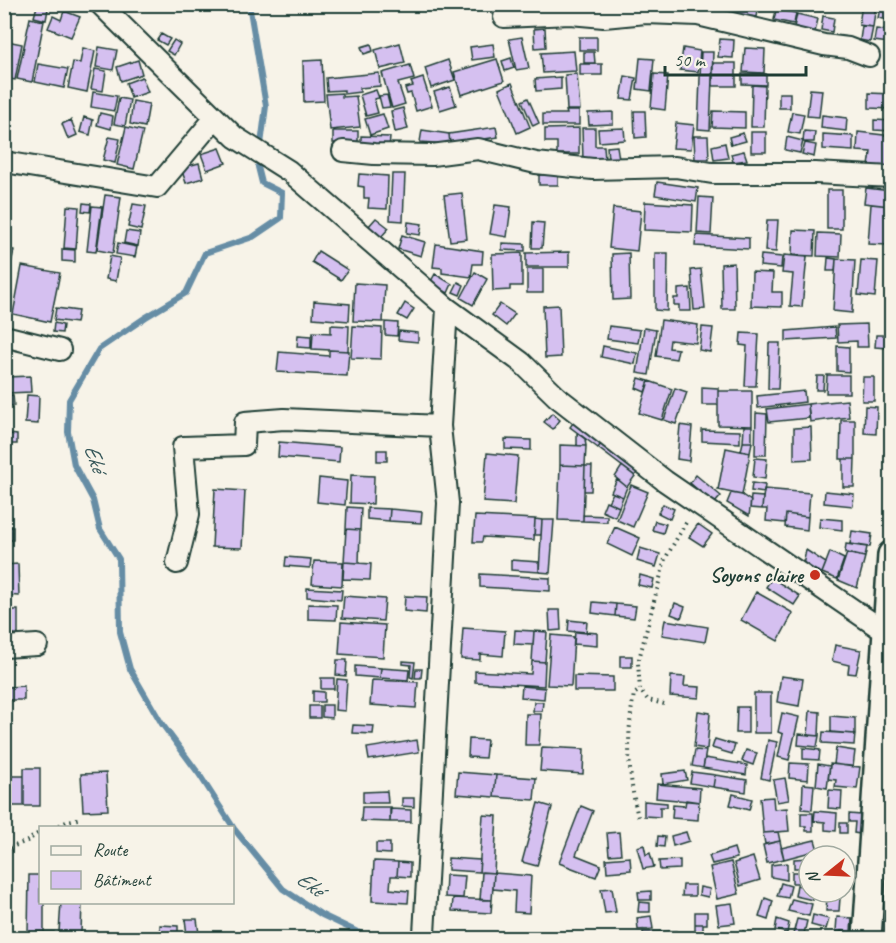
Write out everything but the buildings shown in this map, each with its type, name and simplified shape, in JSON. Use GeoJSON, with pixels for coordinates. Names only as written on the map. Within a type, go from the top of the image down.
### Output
{"type":"FeatureCollection","features":[{"type":"Feature","properties":{"kind":"main road"},"geometry":{"type":"LineString","coordinates":[[867,939],[891,555]]}},
{"type":"Feature","properties":{"kind":"street"},"geometry":{"type":"LineString","coordinates":[[100,4],[235,137],[289,171],[447,308],[521,362],[556,397],[665,481],[887,633]]}},
{"type":"Feature","properties":{"kind":"street"},"geometry":{"type":"LineString","coordinates":[[504,17],[571,9],[604,17],[700,10],[824,45],[848,48],[869,56]]}},
{"type":"Feature","properties":{"kind":"street"},"geometry":{"type":"LineString","coordinates":[[4,162],[157,187],[215,118]]}},
{"type":"Feature","properties":{"kind":"street"},"geometry":{"type":"LineString","coordinates":[[343,151],[432,155],[478,149],[536,163],[593,169],[675,167],[712,173],[815,173],[891,177]]}},
{"type":"Feature","properties":{"kind":"street"},"geometry":{"type":"LineString","coordinates":[[424,934],[448,503],[440,426],[447,308]]}},
{"type":"Feature","properties":{"kind":"street"},"geometry":{"type":"LineString","coordinates":[[4,336],[60,350]]}},
{"type":"Feature","properties":{"kind":"street"},"geometry":{"type":"LineString","coordinates":[[177,563],[189,514],[183,447],[244,445],[245,422],[274,420],[440,426]]}},
{"type":"Feature","properties":{"kind":"street"},"geometry":{"type":"LineString","coordinates":[[4,647],[37,645]]}},
{"type":"Feature","properties":{"kind":"path"},"geometry":{"type":"LineString","coordinates":[[664,704],[648,700],[640,690],[638,663],[665,559],[696,503]]}},
{"type":"Feature","properties":{"kind":"path"},"geometry":{"type":"LineString","coordinates":[[638,817],[633,796],[628,739],[634,694],[640,690]]}},
{"type":"Feature","properties":{"kind":"path"},"geometry":{"type":"LineString","coordinates":[[58,826],[69,820],[82,818]]}},
{"type":"Feature","properties":{"kind":"path"},"geometry":{"type":"LineString","coordinates":[[4,850],[27,841],[39,833]]}},
{"type":"Feature","properties":{"kind":"waterway","name":"Eké"},"geometry":{"type":"LineString","coordinates":[[232,826],[199,774],[162,724],[130,669],[120,632],[119,559],[100,529],[93,500],[74,465],[68,432],[69,400],[99,349],[186,293],[205,253],[253,237],[281,218],[282,193],[262,183],[258,167],[266,106],[249,4]]}},
{"type":"Feature","properties":{"kind":"waterway","name":"Eké"},"geometry":{"type":"LineString","coordinates":[[234,828],[283,889],[322,915],[370,938]]}},
{"type":"Feature","properties":{"kind":"place","name":"Soyons claire"},"geometry":{"type":"Point","coordinates":[815,575]}}]}
